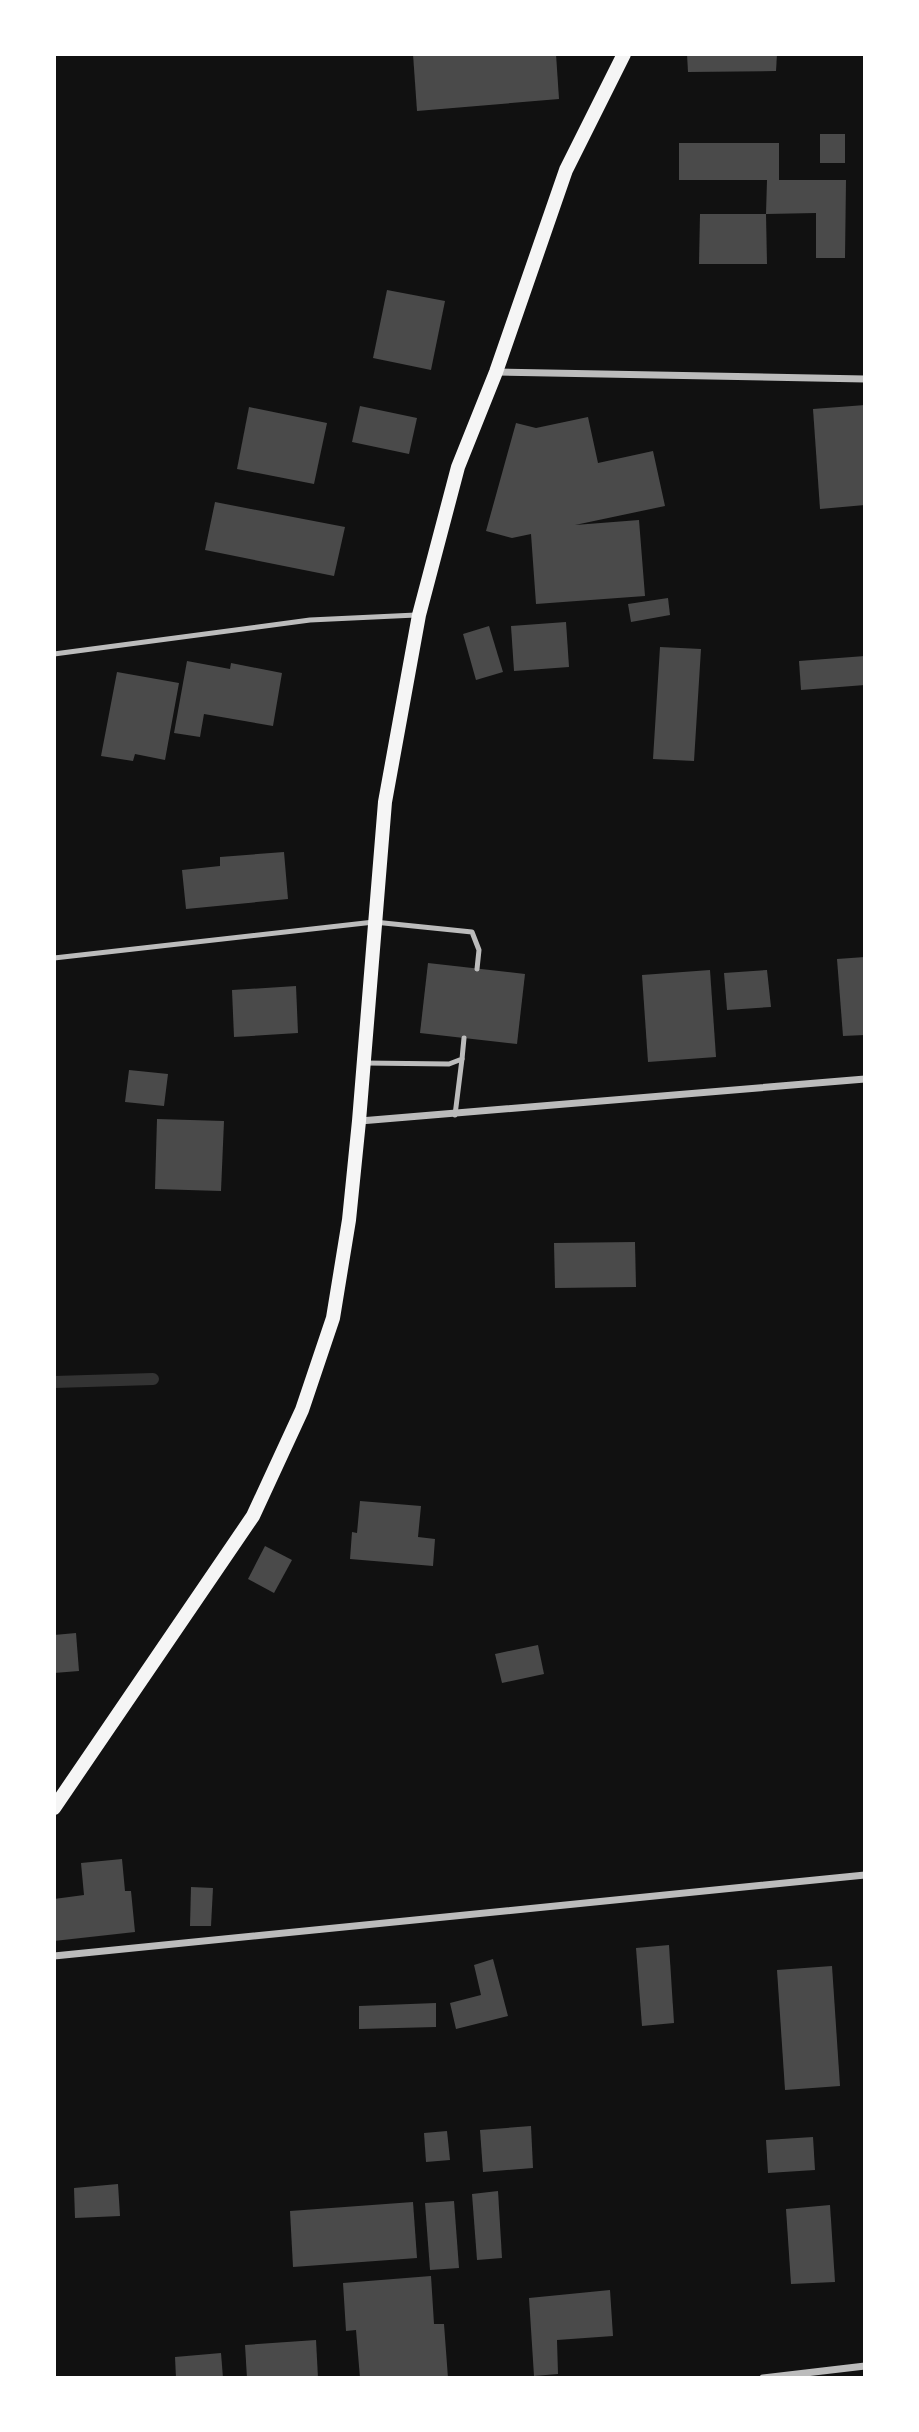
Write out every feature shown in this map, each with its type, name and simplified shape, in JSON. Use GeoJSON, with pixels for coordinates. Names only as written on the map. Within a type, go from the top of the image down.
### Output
{"type":"FeatureCollection","features":[{"type":"Feature","properties":{"kind":"main road"},"geometry":{"type":"LineString","coordinates":[[54,1808],[253,1516],[302,1410],[333,1318],[349,1220],[365,1063],[373,922],[385,802],[419,615],[458,467],[496,372],[566,170],[624,54]]}},
{"type":"Feature","properties":{"kind":"street"},"geometry":{"type":"LineString","coordinates":[[496,372],[865,379]]}},
{"type":"Feature","properties":{"kind":"street"},"geometry":{"type":"LineString","coordinates":[[359,1121],[865,1079]]}},
{"type":"Feature","properties":{"kind":"street"},"geometry":{"type":"LineString","coordinates":[[54,1956],[865,1875]]}},
{"type":"Feature","properties":{"kind":"street"},"geometry":{"type":"LineString","coordinates":[[764,2378],[865,2367]]}},
{"type":"Feature","properties":{"kind":"lane"},"geometry":{"type":"LineString","coordinates":[[54,654],[310,620],[419,615]]}},
{"type":"Feature","properties":{"kind":"lane"},"geometry":{"type":"LineString","coordinates":[[54,958],[373,922],[472,932],[479,950],[477,969]]}},
{"type":"Feature","properties":{"kind":"lane"},"geometry":{"type":"LineString","coordinates":[[455,1115],[464,1038]]}},
{"type":"Feature","properties":{"kind":"lane"},"geometry":{"type":"LineString","coordinates":[[365,1063],[436,1065],[461,1059]]}},
{"type":"Feature","properties":{"kind":"building"},"geometry":{"type":"Polygon","coordinates":[[[413,54],[556,54],[559,99],[417,111],[413,54]]]}},
{"type":"Feature","properties":{"kind":"building"},"geometry":{"type":"Polygon","coordinates":[[[687,54],[777,54],[776,71],[688,72],[687,54]]]}},
{"type":"Feature","properties":{"kind":"building"},"geometry":{"type":"Polygon","coordinates":[[[820,134],[845,134],[845,163],[820,163],[820,134]]]}},
{"type":"Feature","properties":{"kind":"building"},"geometry":{"type":"Polygon","coordinates":[[[679,143],[779,143],[779,180],[846,180],[845,258],[816,258],[816,213],[766,214],[767,180],[679,180],[679,143]]]}},
{"type":"Feature","properties":{"kind":"building"},"geometry":{"type":"Polygon","coordinates":[[[700,214],[766,214],[767,264],[699,264],[700,214]]]}},
{"type":"Feature","properties":{"kind":"building"},"geometry":{"type":"Polygon","coordinates":[[[387,290],[445,301],[431,370],[373,358],[387,290]]]}},
{"type":"Feature","properties":{"kind":"building"},"geometry":{"type":"Polygon","coordinates":[[[865,405],[865,505],[820,509],[813,409],[865,405]]]}},
{"type":"Feature","properties":{"kind":"building"},"geometry":{"type":"Polygon","coordinates":[[[360,406],[417,418],[409,454],[352,442],[360,406]]]}},
{"type":"Feature","properties":{"kind":"building"},"geometry":{"type":"Polygon","coordinates":[[[249,407],[327,423],[314,484],[237,469],[249,407]]]}},
{"type":"Feature","properties":{"kind":"building"},"geometry":{"type":"Polygon","coordinates":[[[588,417],[598,463],[653,451],[665,506],[575,525],[639,520],[645,596],[536,604],[531,534],[512,538],[486,531],[516,423],[536,428],[588,417]]]}},
{"type":"Feature","properties":{"kind":"building"},"geometry":{"type":"Polygon","coordinates":[[[215,502],[345,527],[334,576],[205,550],[215,502]]]}},
{"type":"Feature","properties":{"kind":"building"},"geometry":{"type":"Polygon","coordinates":[[[668,598],[670,615],[631,622],[628,604],[668,598]]]}},
{"type":"Feature","properties":{"kind":"building"},"geometry":{"type":"Polygon","coordinates":[[[566,622],[569,667],[514,671],[511,626],[566,622]]]}},
{"type":"Feature","properties":{"kind":"building"},"geometry":{"type":"Polygon","coordinates":[[[489,626],[503,672],[476,680],[463,634],[489,626]]]}},
{"type":"Feature","properties":{"kind":"building"},"geometry":{"type":"Polygon","coordinates":[[[660,647],[701,649],[694,761],[653,759],[660,647]]]}},
{"type":"Feature","properties":{"kind":"building"},"geometry":{"type":"Polygon","coordinates":[[[865,656],[865,685],[801,690],[799,661],[865,656]]]}},
{"type":"Feature","properties":{"kind":"building"},"geometry":{"type":"Polygon","coordinates":[[[187,661],[230,669],[231,663],[282,673],[273,726],[204,714],[200,737],[174,733],[187,661]]]}},
{"type":"Feature","properties":{"kind":"building"},"geometry":{"type":"Polygon","coordinates":[[[117,672],[179,683],[165,760],[135,754],[133,761],[101,756],[117,672]]]}},
{"type":"Feature","properties":{"kind":"building"},"geometry":{"type":"Polygon","coordinates":[[[284,852],[288,899],[186,909],[182,870],[220,866],[220,857],[284,852]]]}},
{"type":"Feature","properties":{"kind":"building"},"geometry":{"type":"Polygon","coordinates":[[[865,957],[865,1035],[843,1036],[837,959],[865,957]]]}},
{"type":"Feature","properties":{"kind":"building"},"geometry":{"type":"Polygon","coordinates":[[[428,963],[525,974],[517,1044],[420,1033],[428,963]]]}},
{"type":"Feature","properties":{"kind":"building"},"geometry":{"type":"Polygon","coordinates":[[[710,970],[716,1057],[648,1062],[642,975],[710,970]]]}},
{"type":"Feature","properties":{"kind":"building"},"geometry":{"type":"Polygon","coordinates":[[[767,970],[771,1007],[727,1010],[724,973],[767,970]]]}},
{"type":"Feature","properties":{"kind":"building"},"geometry":{"type":"Polygon","coordinates":[[[296,986],[298,1033],[234,1037],[232,990],[296,986]]]}},
{"type":"Feature","properties":{"kind":"building"},"geometry":{"type":"Polygon","coordinates":[[[129,1070],[168,1074],[164,1106],[125,1102],[129,1070]]]}},
{"type":"Feature","properties":{"kind":"building"},"geometry":{"type":"Polygon","coordinates":[[[157,1119],[224,1121],[221,1191],[155,1189],[157,1119]]]}},
{"type":"Feature","properties":{"kind":"building"},"geometry":{"type":"Polygon","coordinates":[[[635,1242],[636,1287],[555,1288],[554,1243],[635,1242]]]}},
{"type":"Feature","properties":{"kind":"building"},"geometry":{"type":"Polygon","coordinates":[[[360,1501],[421,1506],[418,1537],[435,1539],[433,1566],[350,1559],[352,1532],[357,1533],[360,1501]]]}},
{"type":"Feature","properties":{"kind":"building"},"geometry":{"type":"Polygon","coordinates":[[[265,1546],[292,1560],[274,1593],[248,1579],[265,1546]]]}},
{"type":"Feature","properties":{"kind":"building"},"geometry":{"type":"Polygon","coordinates":[[[76,1633],[79,1671],[54,1673],[54,1635],[76,1633]]]}},
{"type":"Feature","properties":{"kind":"building"},"geometry":{"type":"Polygon","coordinates":[[[538,1645],[544,1674],[502,1683],[495,1654],[538,1645]]]}},
{"type":"Feature","properties":{"kind":"building"},"geometry":{"type":"Polygon","coordinates":[[[122,1859],[125,1891],[131,1891],[135,1932],[54,1941],[54,1899],[84,1895],[81,1863],[122,1859]]]}},
{"type":"Feature","properties":{"kind":"building"},"geometry":{"type":"Polygon","coordinates":[[[191,1887],[213,1888],[211,1926],[190,1926],[191,1887]]]}},
{"type":"Feature","properties":{"kind":"building"},"geometry":{"type":"Polygon","coordinates":[[[669,1945],[674,2023],[642,2026],[636,1948],[669,1945]]]}},
{"type":"Feature","properties":{"kind":"building"},"geometry":{"type":"Polygon","coordinates":[[[493,1959],[508,2016],[456,2029],[450,2003],[481,1995],[474,1965],[493,1959]]]}},
{"type":"Feature","properties":{"kind":"building"},"geometry":{"type":"Polygon","coordinates":[[[832,1966],[840,2086],[785,2090],[777,1970],[832,1966]]]}},
{"type":"Feature","properties":{"kind":"building"},"geometry":{"type":"Polygon","coordinates":[[[436,2003],[436,2027],[359,2029],[359,2006],[436,2003]]]}},
{"type":"Feature","properties":{"kind":"building"},"geometry":{"type":"Polygon","coordinates":[[[531,2126],[533,2168],[483,2172],[480,2130],[531,2126]]]}},
{"type":"Feature","properties":{"kind":"building"},"geometry":{"type":"Polygon","coordinates":[[[447,2131],[450,2160],[426,2162],[424,2133],[447,2131]]]}},
{"type":"Feature","properties":{"kind":"building"},"geometry":{"type":"Polygon","coordinates":[[[813,2137],[815,2170],[768,2173],[766,2140],[813,2137]]]}},
{"type":"Feature","properties":{"kind":"building"},"geometry":{"type":"Polygon","coordinates":[[[118,2184],[120,2216],[75,2218],[74,2188],[118,2184]]]}},
{"type":"Feature","properties":{"kind":"building"},"geometry":{"type":"Polygon","coordinates":[[[498,2191],[502,2258],[477,2260],[472,2194],[498,2191]]]}},
{"type":"Feature","properties":{"kind":"building"},"geometry":{"type":"Polygon","coordinates":[[[454,2201],[459,2268],[430,2270],[425,2203],[454,2201]]]}},
{"type":"Feature","properties":{"kind":"building"},"geometry":{"type":"Polygon","coordinates":[[[413,2202],[417,2258],[293,2267],[290,2211],[413,2202]]]}},
{"type":"Feature","properties":{"kind":"building"},"geometry":{"type":"Polygon","coordinates":[[[830,2205],[835,2282],[791,2284],[786,2209],[830,2205]]]}},
{"type":"Feature","properties":{"kind":"building"},"geometry":{"type":"Polygon","coordinates":[[[431,2276],[434,2324],[444,2324],[448,2378],[360,2378],[356,2330],[346,2331],[343,2283],[431,2276]]]}},
{"type":"Feature","properties":{"kind":"building"},"geometry":{"type":"Polygon","coordinates":[[[610,2290],[613,2336],[557,2340],[558,2374],[534,2376],[529,2298],[610,2290]]]}},
{"type":"Feature","properties":{"kind":"building"},"geometry":{"type":"Polygon","coordinates":[[[316,2340],[318,2378],[247,2378],[245,2345],[316,2340]]]}},
{"type":"Feature","properties":{"kind":"building"},"geometry":{"type":"Polygon","coordinates":[[[221,2353],[223,2378],[176,2378],[175,2357],[221,2353]]]}},
{"type":"Feature","properties":{"kind":"waterway"},"geometry":{"type":"LineString","coordinates":[[54,1382],[153,1379]]}}]}
